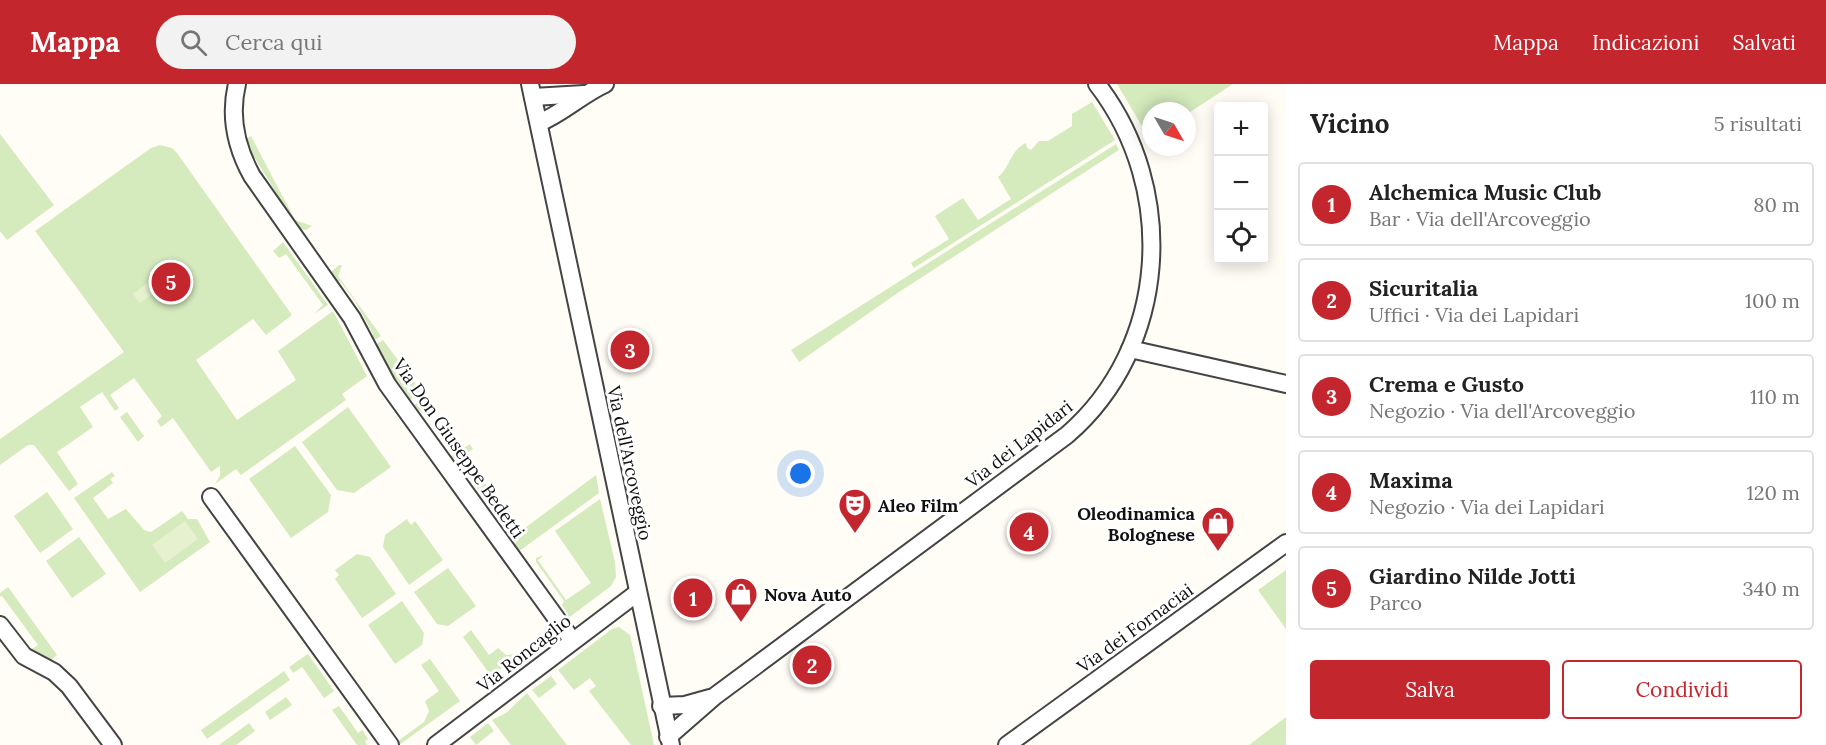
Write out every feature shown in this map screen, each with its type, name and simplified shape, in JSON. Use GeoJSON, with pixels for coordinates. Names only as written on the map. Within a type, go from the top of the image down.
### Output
{"type":"FeatureCollection","features":[{"type":"Feature","properties":{"kind":"street","name":"Via Don Giuseppe Bedetti"},"geometry":{"type":"LineString","coordinates":[[237,84],[234,101],[235,131],[244,161],[255,182],[347,310],[387,384],[572,640]]}},
{"type":"Feature","properties":{"kind":"street"},"geometry":{"type":"LineString","coordinates":[[539,123],[561,112],[585,93],[605,84]]}},
{"type":"Feature","properties":{"kind":"street","name":"Via dei Lapidari"},"geometry":{"type":"LineString","coordinates":[[669,741],[715,696],[1067,435],[1102,399],[1131,348],[1143,313],[1150,276],[1150,215],[1142,172],[1130,138],[1097,84]]}},
{"type":"Feature","properties":{"kind":"street"},"geometry":{"type":"LineString","coordinates":[[532,91],[585,93]]}},
{"type":"Feature","properties":{"kind":"street","name":"Via dell'Arcoveggio"},"geometry":{"type":"LineString","coordinates":[[532,91],[669,741]]}},
{"type":"Feature","properties":{"kind":"street"},"geometry":{"type":"LineString","coordinates":[[1131,348],[1286,384]]}},
{"type":"Feature","properties":{"kind":"street"},"geometry":{"type":"LineString","coordinates":[[211,497],[390,745]]}},
{"type":"Feature","properties":{"kind":"street","name":"Via dei Fornaciai"},"geometry":{"type":"LineString","coordinates":[[1007,745],[1286,543]]}},
{"type":"Feature","properties":{"kind":"street","name":"Via Roncaglio"},"geometry":{"type":"LineString","coordinates":[[436,745],[637,593]]}},
{"type":"Feature","properties":{"kind":"street"},"geometry":{"type":"LineString","coordinates":[[0,625],[24,657],[54,672],[69,686],[113,745]]}},
{"type":"Feature","properties":{"kind":"street","name":"Via dei Lapidari"},"geometry":{"type":"LineString","coordinates":[[661,706],[685,705],[715,696]]}},
{"type":"Feature","properties":{"kind":"green space"},"geometry":{"type":"Polygon","coordinates":[[[1117,84],[1233,84],[1196,108],[1196,102],[1142,102],[1142,126],[1117,84]]]}},
{"type":"Feature","properties":{"kind":"green space"},"geometry":{"type":"Polygon","coordinates":[[[1092,102],[1115,140],[914,268],[911,263],[949,239],[935,216],[963,198],[978,220],[1011,199],[998,177],[1013,154],[1026,143],[1027,148],[1031,150],[1039,141],[1048,141],[1072,126],[1072,114],[1092,102]]]}},
{"type":"Feature","properties":{"kind":"green space"},"geometry":{"type":"Polygon","coordinates":[[[0,134],[54,205],[7,240],[0,231],[0,134]]]}},
{"type":"Feature","properties":{"kind":"green space"},"geometry":{"type":"Polygon","coordinates":[[[251,136],[295,220],[312,226],[306,230],[298,229],[247,145],[246,139],[251,136]]]}},
{"type":"Feature","properties":{"kind":"green space"},"geometry":{"type":"Polygon","coordinates":[[[1116,144],[1119,150],[899,292],[799,362],[791,350],[1116,144]]]}},
{"type":"Feature","properties":{"kind":"green space"},"geometry":{"type":"Polygon","coordinates":[[[160,145],[172,148],[177,153],[292,315],[266,335],[253,319],[196,360],[237,420],[296,380],[278,351],[333,311],[367,376],[342,394],[346,400],[241,475],[236,469],[215,484],[220,476],[220,466],[211,472],[173,418],[161,427],[157,421],[162,416],[134,378],[110,395],[119,408],[115,411],[102,392],[80,407],[93,427],[57,452],[78,484],[69,491],[34,445],[28,445],[0,465],[0,439],[124,352],[35,231],[151,148],[160,145]]]}},
{"type":"Feature","properties":{"kind":"green space"},"geometry":{"type":"Polygon","coordinates":[[[283,242],[328,305],[314,314],[323,305],[286,254],[279,258],[273,251],[283,242]]]}},
{"type":"Feature","properties":{"kind":"green space"},"geometry":{"type":"Polygon","coordinates":[[[342,265],[338,276],[381,336],[373,341],[371,337],[373,334],[355,301],[340,281],[336,283],[332,277],[332,271],[342,265]]]}},
{"type":"Feature","properties":{"kind":"green space"},"geometry":{"type":"Polygon","coordinates":[[[149,282],[156,291],[140,303],[133,294],[149,282]]]}},
{"type":"Feature","properties":{"kind":"green space"},"geometry":{"type":"Polygon","coordinates":[[[383,340],[421,391],[410,400],[398,381],[395,382],[375,345],[383,340]]]}},
{"type":"Feature","properties":{"kind":"green space"},"geometry":{"type":"Polygon","coordinates":[[[425,397],[434,410],[425,415],[413,406],[425,397]]]}},
{"type":"Feature","properties":{"kind":"green space"},"geometry":{"type":"Polygon","coordinates":[[[348,407],[391,467],[354,493],[337,490],[302,442],[348,407]]]}},
{"type":"Feature","properties":{"kind":"green space"},"geometry":{"type":"Polygon","coordinates":[[[127,412],[144,436],[138,442],[120,417],[127,412]]]}},
{"type":"Feature","properties":{"kind":"green space"},"geometry":{"type":"Polygon","coordinates":[[[470,444],[473,449],[466,454],[518,533],[596,475],[599,493],[518,552],[514,546],[516,543],[456,458],[452,460],[450,457],[470,444]]]}},
{"type":"Feature","properties":{"kind":"green space"},"geometry":{"type":"Polygon","coordinates":[[[295,446],[331,495],[328,512],[291,538],[249,479],[295,446]]]}},
{"type":"Feature","properties":{"kind":"green space"},"geometry":{"type":"Polygon","coordinates":[[[112,472],[115,476],[110,479],[113,483],[93,498],[108,519],[126,509],[144,530],[151,532],[182,511],[188,519],[197,519],[210,542],[140,592],[74,498],[112,472]]]}},
{"type":"Feature","properties":{"kind":"green space"},"geometry":{"type":"Polygon","coordinates":[[[47,492],[73,529],[40,553],[14,516],[47,492]]]}},
{"type":"Feature","properties":{"kind":"green space"},"geometry":{"type":"Polygon","coordinates":[[[600,499],[615,562],[616,577],[611,586],[567,619],[568,614],[562,605],[564,601],[536,562],[536,558],[544,555],[538,560],[566,600],[591,583],[555,531],[600,499]]]}},
{"type":"Feature","properties":{"kind":"green space"},"geometry":{"type":"Polygon","coordinates":[[[407,519],[411,525],[415,521],[443,560],[409,585],[383,547],[385,535],[407,519]]]}},
{"type":"Feature","properties":{"kind":"green space"},"geometry":{"type":"Polygon","coordinates":[[[185,521],[198,539],[165,563],[152,545],[185,521]]]}},
{"type":"Feature","properties":{"kind":"green space"},"geometry":{"type":"Polygon","coordinates":[[[79,537],[106,574],[72,598],[46,561],[79,537]]]}},
{"type":"Feature","properties":{"kind":"green space"},"geometry":{"type":"Polygon","coordinates":[[[357,554],[370,557],[396,594],[362,618],[335,579],[339,575],[335,570],[357,554]]]}},
{"type":"Feature","properties":{"kind":"green space"},"geometry":{"type":"Polygon","coordinates":[[[448,568],[476,606],[448,626],[437,624],[414,592],[448,568]]]}},
{"type":"Feature","properties":{"kind":"green space"},"geometry":{"type":"Polygon","coordinates":[[[1286,570],[1286,629],[1258,590],[1286,570]]]}},
{"type":"Feature","properties":{"kind":"green space"},"geometry":{"type":"Polygon","coordinates":[[[8,587],[57,655],[50,661],[29,651],[38,645],[2,596],[0,597],[0,593],[8,587]]]}},
{"type":"Feature","properties":{"kind":"green space"},"geometry":{"type":"Polygon","coordinates":[[[402,601],[424,633],[422,645],[395,664],[368,625],[402,601]]]}},
{"type":"Feature","properties":{"kind":"green space"},"geometry":{"type":"Polygon","coordinates":[[[619,627],[630,635],[654,745],[631,745],[589,691],[596,686],[590,678],[574,690],[558,670],[612,629],[619,627]]]}},
{"type":"Feature","properties":{"kind":"green space"},"geometry":{"type":"Polygon","coordinates":[[[471,630],[489,655],[498,648],[506,655],[519,654],[544,636],[491,676],[463,637],[471,630]]]}},
{"type":"Feature","properties":{"kind":"green space"},"geometry":{"type":"Polygon","coordinates":[[[308,654],[334,691],[324,698],[302,667],[293,673],[289,667],[308,654]]]}},
{"type":"Feature","properties":{"kind":"green space"},"geometry":{"type":"Polygon","coordinates":[[[430,659],[460,701],[399,745],[398,741],[424,722],[429,711],[425,701],[439,691],[421,665],[430,659]]]}},
{"type":"Feature","properties":{"kind":"green space"},"geometry":{"type":"Polygon","coordinates":[[[284,671],[290,680],[207,739],[201,730],[284,671]]]}},
{"type":"Feature","properties":{"kind":"green space"},"geometry":{"type":"Polygon","coordinates":[[[551,676],[557,684],[539,698],[532,690],[551,676]]]}},
{"type":"Feature","properties":{"kind":"green space"},"geometry":{"type":"Polygon","coordinates":[[[527,693],[567,745],[511,745],[492,720],[506,713],[527,693]]]}},
{"type":"Feature","properties":{"kind":"green space"},"geometry":{"type":"Polygon","coordinates":[[[286,697],[292,705],[270,720],[265,712],[286,697]]]}},
{"type":"Feature","properties":{"kind":"green space"},"geometry":{"type":"Polygon","coordinates":[[[339,706],[358,733],[362,730],[368,739],[365,741],[367,745],[357,745],[332,710],[339,706]]]}},
{"type":"Feature","properties":{"kind":"green space"},"geometry":{"type":"Polygon","coordinates":[[[1286,717],[1286,745],[1249,745],[1286,717]]]}},
{"type":"Feature","properties":{"kind":"green space"},"geometry":{"type":"Polygon","coordinates":[[[249,723],[255,731],[236,745],[219,745],[249,723]]]}},
{"type":"Feature","properties":{"kind":"green space"},"geometry":{"type":"Polygon","coordinates":[[[488,723],[494,731],[476,745],[470,737],[488,723]]]}},
{"type":"Feature","properties":{"kind":"place","name":"Giardino Nilde Jotti"},"geometry":{"type":"Point","coordinates":[171,282]}},
{"type":"Feature","properties":{"kind":"place","name":"Crema e Gusto"},"geometry":{"type":"Point","coordinates":[630,350]}},
{"type":"Feature","properties":{"kind":"place","name":"Maxima"},"geometry":{"type":"Point","coordinates":[1029,532]}},
{"type":"Feature","properties":{"kind":"place","name":"Aleo Film"},"geometry":{"type":"Point","coordinates":[855,534]}},
{"type":"Feature","properties":{"kind":"place","name":"Oleodinamica Bolognese"},"geometry":{"type":"Point","coordinates":[1218,552]}},
{"type":"Feature","properties":{"kind":"place","name":"Alchemica Music Club"},"geometry":{"type":"Point","coordinates":[693,598]}},
{"type":"Feature","properties":{"kind":"place","name":"Nova Auto"},"geometry":{"type":"Point","coordinates":[741,623]}},
{"type":"Feature","properties":{"kind":"place","name":"Sicuritalia"},"geometry":{"type":"Point","coordinates":[812,665]}}]}
